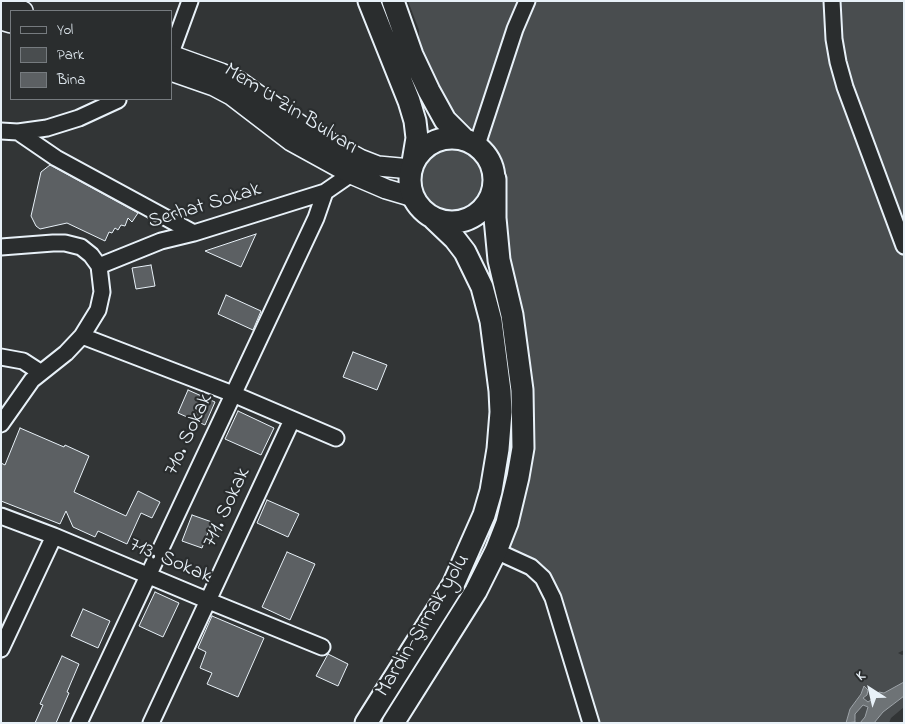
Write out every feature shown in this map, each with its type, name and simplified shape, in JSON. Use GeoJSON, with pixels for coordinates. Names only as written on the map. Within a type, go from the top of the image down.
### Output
{"type":"FeatureCollection","features":[{"type":"Feature","properties":{"kind":"highway"},"geometry":{"type":"LineString","coordinates":[[369,1],[415,121],[418,138],[411,169],[410,188],[418,206],[434,219],[444,222],[466,220],[484,209],[494,190],[495,180]]}},
{"type":"Feature","properties":{"kind":"highway"},"geometry":{"type":"LineString","coordinates":[[393,1],[412,54],[429,91],[446,120],[486,154],[490,160],[495,180],[495,218],[499,260],[512,314],[522,390],[523,416],[523,448],[515,491],[496,551],[476,591],[394,723]]}},
{"type":"Feature","properties":{"kind":"highway"},"geometry":{"type":"LineString","coordinates":[[411,169],[417,156],[427,146],[439,140],[452,138],[471,142]]}},
{"type":"Feature","properties":{"kind":"highway","name":"Mardin-Şırnak yolu"},"geometry":{"type":"LineString","coordinates":[[366,723],[453,585],[484,515],[491,491],[498,449],[501,412],[500,391],[492,328],[484,295],[474,268],[465,252],[455,239],[434,219]]}},
{"type":"Feature","properties":{"kind":"main road"},"geometry":{"type":"LineString","coordinates":[[1,5],[18,10]]}},
{"type":"Feature","properties":{"kind":"main road","name":"Mem U Zin Bulvarı"},"geometry":{"type":"LineString","coordinates":[[172,54],[240,82],[303,127],[360,159],[378,166],[411,169]]}},
{"type":"Feature","properties":{"kind":"main road","name":"Mem U Zin Bulvarı"},"geometry":{"type":"LineString","coordinates":[[172,71],[214,86],[231,95],[291,141],[350,174],[386,189],[413,197]]}},
{"type":"Feature","properties":{"kind":"street"},"geometry":{"type":"LineString","coordinates":[[172,21],[180,1]]}},
{"type":"Feature","properties":{"kind":"street"},"geometry":{"type":"LineString","coordinates":[[172,51],[190,1]]}},
{"type":"Feature","properties":{"kind":"street"},"geometry":{"type":"LineString","coordinates":[[471,142],[527,1]]}},
{"type":"Feature","properties":{"kind":"street"},"geometry":{"type":"LineString","coordinates":[[832,1],[834,39],[845,87],[904,246]]}},
{"type":"Feature","properties":{"kind":"street"},"geometry":{"type":"LineString","coordinates":[[1,131],[18,132],[66,123],[118,100]]}},
{"type":"Feature","properties":{"kind":"street"},"geometry":{"type":"LineString","coordinates":[[18,132],[56,158],[194,233]]}},
{"type":"Feature","properties":{"kind":"street"},"geometry":{"type":"LineString","coordinates":[[325,192],[350,174]]}},
{"type":"Feature","properties":{"kind":"street","name":"Serhat Sokak"},"geometry":{"type":"LineString","coordinates":[[99,266],[161,241],[194,233],[325,192]]}},
{"type":"Feature","properties":{"kind":"street","name":"710. Sokak"},"geometry":{"type":"LineString","coordinates":[[79,723],[316,218],[325,192]]}},
{"type":"Feature","properties":{"kind":"street"},"geometry":{"type":"LineString","coordinates":[[1,247],[53,242],[74,244],[86,251],[99,266],[102,280],[100,303],[90,326],[66,353],[40,372],[25,388],[1,424]]}},
{"type":"Feature","properties":{"kind":"street"},"geometry":{"type":"LineString","coordinates":[[82,336],[233,394],[336,438]]}},
{"type":"Feature","properties":{"kind":"street"},"geometry":{"type":"LineString","coordinates":[[1,357],[23,361],[40,372]]}},
{"type":"Feature","properties":{"kind":"street","name":"711. Sokak"},"geometry":{"type":"LineString","coordinates":[[151,723],[292,420]]}},
{"type":"Feature","properties":{"kind":"street","name":"713. Sokak"},"geometry":{"type":"LineString","coordinates":[[1,516],[54,536],[322,647]]}},
{"type":"Feature","properties":{"kind":"street"},"geometry":{"type":"LineString","coordinates":[[1,649],[54,536]]}},
{"type":"Feature","properties":{"kind":"street"},"geometry":{"type":"LineString","coordinates":[[496,551],[531,567],[543,578],[553,598],[591,723]]}},
{"type":"Feature","properties":{"kind":"green space"},"geometry":{"type":"Polygon","coordinates":[[[408,1],[904,1],[904,650],[898,653],[904,654],[904,682],[868,702],[863,698],[866,696],[863,690],[850,709],[846,723],[591,723],[543,578],[504,555],[532,449],[533,419],[529,352],[507,262],[503,178],[500,166],[492,149],[450,107],[441,93],[429,71],[419,38],[419,30],[408,1]]]}},
{"type":"Feature","properties":{"kind":"green space"},"geometry":{"type":"Polygon","coordinates":[[[447,145],[461,145],[474,151],[483,160],[489,173],[487,193],[479,205],[461,215],[447,215],[434,209],[425,200],[419,187],[419,173],[425,160],[434,151],[447,145]]]}},
{"type":"Feature","properties":{"kind":"green space"},"geometry":{"type":"Polygon","coordinates":[[[904,696],[904,707],[891,718],[889,723],[874,723],[883,712],[904,696]]]}},
{"type":"Feature","properties":{"kind":"green space"},"geometry":{"type":"Polygon","coordinates":[[[862,706],[868,706],[865,717],[860,723],[854,723],[856,719],[854,718],[855,714],[862,706]]]}},
{"type":"Feature","properties":{"kind":"shaded area"},"geometry":{"type":"Polygon","coordinates":[[[904,682],[904,696],[883,712],[874,723],[860,723],[865,717],[868,707],[863,705],[855,714],[855,722],[846,723],[850,709],[861,694],[864,686],[868,690],[867,695],[863,698],[868,702],[877,696],[879,692],[884,693],[904,682]]]}},
{"type":"Feature","properties":{"kind":"building"},"geometry":{"type":"Polygon","coordinates":[[[50,165],[138,213],[132,222],[128,218],[125,226],[121,225],[118,230],[115,228],[112,233],[109,232],[105,241],[67,223],[40,229],[36,226],[31,216],[41,172],[50,165]]]}},
{"type":"Feature","properties":{"kind":"building"},"geometry":{"type":"Polygon","coordinates":[[[256,234],[241,267],[205,251],[256,234]]]}},
{"type":"Feature","properties":{"kind":"building"},"geometry":{"type":"Polygon","coordinates":[[[151,265],[155,286],[136,289],[132,268],[151,265]]]}},
{"type":"Feature","properties":{"kind":"building"},"geometry":{"type":"Polygon","coordinates":[[[226,295],[261,311],[253,330],[218,314],[226,295]]]}},
{"type":"Feature","properties":{"kind":"building"},"geometry":{"type":"Polygon","coordinates":[[[353,352],[387,365],[377,390],[343,377],[353,352]]]}},
{"type":"Feature","properties":{"kind":"building"},"geometry":{"type":"Polygon","coordinates":[[[188,390],[215,402],[205,425],[178,413],[188,390]]]}},
{"type":"Feature","properties":{"kind":"building"},"geometry":{"type":"Polygon","coordinates":[[[238,411],[274,428],[261,455],[225,439],[238,411]]]}},
{"type":"Feature","properties":{"kind":"building"},"geometry":{"type":"Polygon","coordinates":[[[20,428],[89,456],[74,492],[126,516],[138,491],[160,502],[152,518],[141,513],[127,544],[98,531],[95,537],[73,527],[66,511],[60,524],[1,501],[1,463],[5,465],[20,428]]]}},
{"type":"Feature","properties":{"kind":"building"},"geometry":{"type":"Polygon","coordinates":[[[267,500],[299,514],[288,537],[257,523],[267,500]]]}},
{"type":"Feature","properties":{"kind":"building"},"geometry":{"type":"Polygon","coordinates":[[[192,515],[212,522],[202,548],[182,541],[192,515]]]}},
{"type":"Feature","properties":{"kind":"building"},"geometry":{"type":"Polygon","coordinates":[[[287,552],[315,564],[290,620],[262,607],[287,552]]]}},
{"type":"Feature","properties":{"kind":"building"},"geometry":{"type":"Polygon","coordinates":[[[155,592],[179,603],[163,637],[139,626],[155,592]]]}},
{"type":"Feature","properties":{"kind":"building"},"geometry":{"type":"Polygon","coordinates":[[[83,609],[110,621],[98,648],[71,636],[83,609]]]}},
{"type":"Feature","properties":{"kind":"building"},"geometry":{"type":"Polygon","coordinates":[[[212,616],[264,638],[238,697],[207,684],[212,673],[200,668],[206,652],[198,648],[212,616]]]}},
{"type":"Feature","properties":{"kind":"building"},"geometry":{"type":"Polygon","coordinates":[[[328,654],[348,664],[338,686],[316,676],[328,654]]]}},
{"type":"Feature","properties":{"kind":"building"},"geometry":{"type":"Polygon","coordinates":[[[62,656],[79,664],[67,692],[69,693],[56,723],[35,723],[43,705],[40,704],[62,656]]]}}]}
